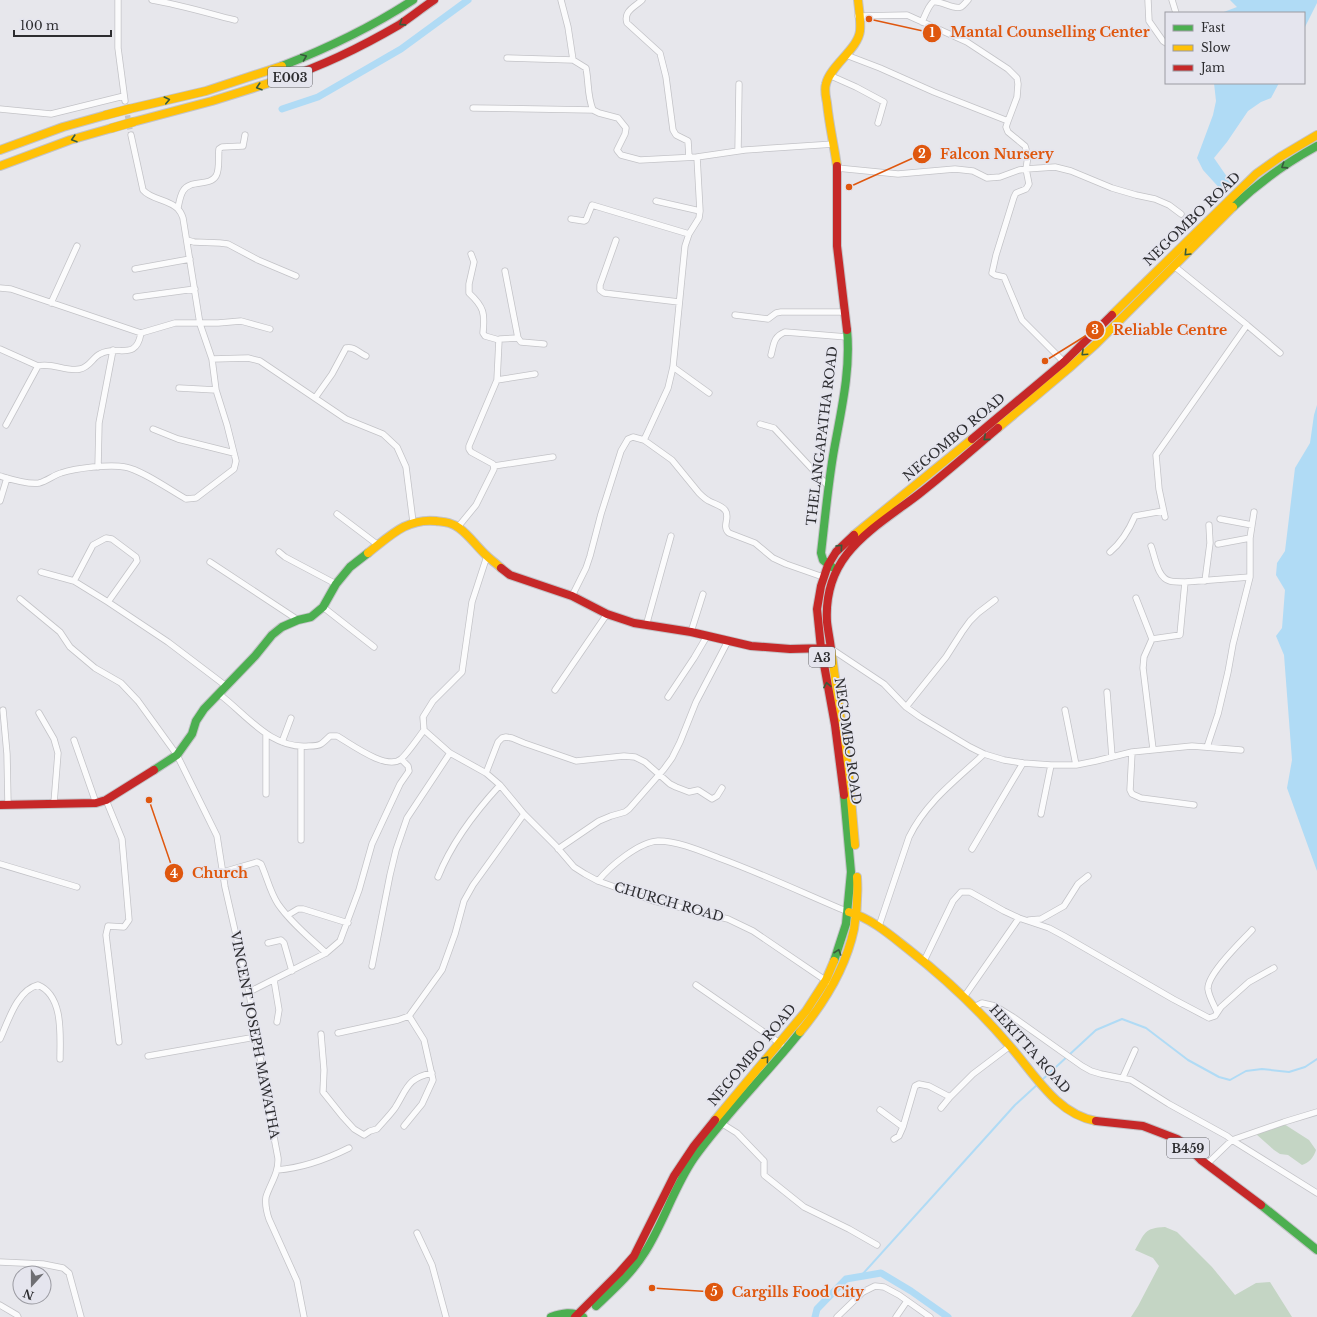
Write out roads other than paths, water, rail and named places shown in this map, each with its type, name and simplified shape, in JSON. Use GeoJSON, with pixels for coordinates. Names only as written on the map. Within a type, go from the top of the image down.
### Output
{"type":"FeatureCollection","features":[{"type":"Feature","properties":{"kind":"main road","name":"E003"},"geometry":{"type":"LineString","coordinates":[[0,150],[63,127],[106,115],[126,102],[198,93],[243,79],[304,57],[357,34],[412,0]]}},
{"type":"Feature","properties":{"kind":"main road","name":"E003"},"geometry":{"type":"LineString","coordinates":[[0,166],[70,140],[247,91],[309,70],[351,52],[384,34],[434,0]]}},
{"type":"Feature","properties":{"kind":"main road"},"geometry":{"type":"LineString","coordinates":[[829,75],[858,38],[860,31],[858,0]]}},
{"type":"Feature","properties":{"kind":"main road","name":"THELANGAPATHA ROAD"},"geometry":{"type":"LineString","coordinates":[[829,75],[825,86],[829,123],[834,144],[837,168],[837,246],[848,351],[845,385],[828,486],[821,553],[823,560],[832,567]]}},
{"type":"Feature","properties":{"kind":"main road","name":"NEGOMBO ROAD"},"geometry":{"type":"LineString","coordinates":[[1066,365],[1131,297],[1256,174],[1280,157],[1317,135]]}},
{"type":"Feature","properties":{"kind":"main road","name":"NEGOMBO ROAD"},"geometry":{"type":"LineString","coordinates":[[825,648],[827,610],[832,567],[836,552],[845,542],[1066,365],[1140,300],[1204,236],[1267,177],[1317,146]]}},
{"type":"Feature","properties":{"kind":"main road"},"geometry":{"type":"LineString","coordinates":[[4,804],[96,803],[106,800],[177,755],[192,734],[196,721],[204,709],[255,656],[272,635],[282,627],[298,620],[310,617],[323,607],[336,584],[350,567],[399,529],[412,522],[438,520],[449,522],[458,527],[473,540],[487,556],[510,575],[572,596],[607,614],[634,623],[691,632],[751,646],[790,649],[825,648]]}},
{"type":"Feature","properties":{"kind":"main road","name":"NEGOMBO ROAD"},"geometry":{"type":"LineString","coordinates":[[580,1316],[633,1269],[655,1235],[678,1185],[693,1160],[783,1045],[806,1011],[829,983],[846,924],[852,913],[842,784],[825,648],[817,609],[818,597],[823,577],[832,567]]}},
{"type":"Feature","properties":{"kind":"main road","name":"HEKITTA ROAD"},"geometry":{"type":"LineString","coordinates":[[852,913],[871,920],[924,961],[964,997],[1010,1046],[1042,1084],[1072,1113],[1088,1119],[1115,1124],[1143,1126],[1177,1139],[1317,1250]]}},
{"type":"Feature","properties":{"kind":"main road","name":"NEGOMBO ROAD"},"geometry":{"type":"LineString","coordinates":[[580,1316],[634,1256],[674,1176],[694,1146],[783,1045]]}},
{"type":"Feature","properties":{"kind":"main road"},"geometry":{"type":"LineString","coordinates":[[551,1317],[571,1312],[580,1316]]}},
{"type":"Feature","properties":{"kind":"street"},"geometry":{"type":"LineString","coordinates":[[0,109],[4,111],[51,114],[126,102],[118,48],[118,0]]}},
{"type":"Feature","properties":{"kind":"street"},"geometry":{"type":"LineString","coordinates":[[152,0],[192,8],[213,15],[236,20]]}},
{"type":"Feature","properties":{"kind":"street"},"geometry":{"type":"LineString","coordinates":[[561,0],[573,60]]}},
{"type":"Feature","properties":{"kind":"street"},"geometry":{"type":"LineString","coordinates":[[642,0],[629,11],[626,15],[626,20],[627,23],[660,53],[666,77],[673,130],[676,136],[688,141],[689,157]]}},
{"type":"Feature","properties":{"kind":"street"},"geometry":{"type":"LineString","coordinates":[[922,22],[928,9],[934,2],[937,1],[958,7],[962,6],[968,0]]}},
{"type":"Feature","properties":{"kind":"street"},"geometry":{"type":"LineString","coordinates":[[1148,0],[1149,21],[1165,43]]}},
{"type":"Feature","properties":{"kind":"street"},"geometry":{"type":"LineString","coordinates":[[1172,0],[1176,12]]}},
{"type":"Feature","properties":{"kind":"street"},"geometry":{"type":"LineString","coordinates":[[858,16],[907,15],[967,42],[1008,69],[1016,78],[1018,84],[1016,97],[1006,127],[1008,132],[1025,146],[1028,156],[1026,169],[1029,184],[1026,189],[1016,193],[1014,197],[992,273],[1004,277],[1013,302],[1022,320],[1066,365]]}},
{"type":"Feature","properties":{"kind":"street"},"geometry":{"type":"LineString","coordinates":[[846,55],[1008,121]]}},
{"type":"Feature","properties":{"kind":"street"},"geometry":{"type":"LineString","coordinates":[[507,58],[573,60],[586,68],[588,77],[588,99],[592,110]]}},
{"type":"Feature","properties":{"kind":"street"},"geometry":{"type":"LineString","coordinates":[[829,75],[884,102],[878,123]]}},
{"type":"Feature","properties":{"kind":"street"},"geometry":{"type":"LineString","coordinates":[[738,151],[739,84]]}},
{"type":"Feature","properties":{"kind":"street"},"geometry":{"type":"LineString","coordinates":[[473,108],[592,110],[618,118],[626,128],[625,134],[617,150],[621,155],[640,160],[697,157],[738,151],[834,144]]}},
{"type":"Feature","properties":{"kind":"street"},"geometry":{"type":"LineString","coordinates":[[0,476],[25,482],[38,483],[62,473],[98,466],[126,467],[164,485],[186,499],[196,498],[234,470],[236,461],[216,390],[212,359],[200,324],[183,218],[178,208],[151,196],[143,190],[131,135]]}},
{"type":"Feature","properties":{"kind":"street"},"geometry":{"type":"LineString","coordinates":[[178,208],[184,189],[188,186],[209,182],[214,179],[217,174],[220,149],[222,147],[243,146],[245,135]]}},
{"type":"Feature","properties":{"kind":"street"},"geometry":{"type":"LineString","coordinates":[[644,440],[668,388],[674,368],[685,246],[689,234],[699,218],[700,211],[697,157]]}},
{"type":"Feature","properties":{"kind":"street"},"geometry":{"type":"LineString","coordinates":[[837,168],[898,174],[955,170],[973,171],[987,178],[1000,177],[1019,170],[1055,167],[1071,171],[1112,188],[1155,199],[1169,205],[1181,214]]}},
{"type":"Feature","properties":{"kind":"street"},"geometry":{"type":"LineString","coordinates":[[656,200],[700,211]]}},
{"type":"Feature","properties":{"kind":"street"},"geometry":{"type":"LineString","coordinates":[[571,219],[586,220],[592,205],[689,234]]}},
{"type":"Feature","properties":{"kind":"street"},"geometry":{"type":"LineString","coordinates":[[187,240],[194,242],[228,244],[258,260],[296,276]]}},
{"type":"Feature","properties":{"kind":"street"},"geometry":{"type":"LineString","coordinates":[[616,240],[600,285],[600,290],[604,293],[680,302]]}},
{"type":"Feature","properties":{"kind":"street"},"geometry":{"type":"LineString","coordinates":[[51,303],[77,246]]}},
{"type":"Feature","properties":{"kind":"street"},"geometry":{"type":"LineString","coordinates":[[470,254],[474,262],[469,284],[469,293],[482,306],[484,314],[483,333],[485,336],[499,340],[518,338]]}},
{"type":"Feature","properties":{"kind":"street"},"geometry":{"type":"LineString","coordinates":[[135,268],[190,259]]}},
{"type":"Feature","properties":{"kind":"street"},"geometry":{"type":"LineString","coordinates":[[1174,266],[1280,353]]}},
{"type":"Feature","properties":{"kind":"street"},"geometry":{"type":"LineString","coordinates":[[505,271],[518,338],[521,342],[544,344]]}},
{"type":"Feature","properties":{"kind":"street"},"geometry":{"type":"LineString","coordinates":[[0,288],[11,289],[141,333],[174,323],[200,324],[241,321],[270,329]]}},
{"type":"Feature","properties":{"kind":"street"},"geometry":{"type":"LineString","coordinates":[[136,297],[195,289]]}},
{"type":"Feature","properties":{"kind":"street"},"geometry":{"type":"LineString","coordinates":[[735,315],[768,319],[776,312],[844,312]]}},
{"type":"Feature","properties":{"kind":"street"},"geometry":{"type":"LineString","coordinates":[[1110,552],[1118,545],[1130,528],[1135,516],[1164,514],[1159,489],[1156,454],[1247,325]]}},
{"type":"Feature","properties":{"kind":"street"},"geometry":{"type":"LineString","coordinates":[[771,355],[775,339],[778,335],[785,332],[847,337]]}},
{"type":"Feature","properties":{"kind":"street"},"geometry":{"type":"LineString","coordinates":[[0,349],[38,366],[53,365],[64,368],[80,369],[93,361],[99,354],[113,350],[134,349],[139,343],[141,333]]}},
{"type":"Feature","properties":{"kind":"street"},"geometry":{"type":"LineString","coordinates":[[494,466],[471,452],[469,446],[497,380],[499,340]]}},
{"type":"Feature","properties":{"kind":"street"},"geometry":{"type":"LineString","coordinates":[[315,398],[332,374],[346,348],[354,348],[362,355],[366,356]]}},
{"type":"Feature","properties":{"kind":"street"},"geometry":{"type":"LineString","coordinates":[[98,466],[99,423],[113,350]]}},
{"type":"Feature","properties":{"kind":"street"},"geometry":{"type":"LineString","coordinates":[[212,359],[248,358],[260,361],[346,419],[383,434],[397,447],[406,468],[412,522]]}},
{"type":"Feature","properties":{"kind":"street"},"geometry":{"type":"LineString","coordinates":[[6,425],[38,366]]}},
{"type":"Feature","properties":{"kind":"street"},"geometry":{"type":"LineString","coordinates":[[674,368],[709,393]]}},
{"type":"Feature","properties":{"kind":"street"},"geometry":{"type":"LineString","coordinates":[[497,380],[535,374]]}},
{"type":"Feature","properties":{"kind":"street"},"geometry":{"type":"LineString","coordinates":[[179,388],[216,390]]}},
{"type":"Feature","properties":{"kind":"street"},"geometry":{"type":"LineString","coordinates":[[760,424],[774,428],[828,486]]}},
{"type":"Feature","properties":{"kind":"street"},"geometry":{"type":"LineString","coordinates":[[153,429],[178,439],[234,453]]}},
{"type":"Feature","properties":{"kind":"street"},"geometry":{"type":"LineString","coordinates":[[572,596],[586,568],[621,451],[628,439],[633,437],[644,440],[672,460],[698,493],[710,502],[725,510],[728,516],[726,531],[755,543],[773,558],[823,577]]}},
{"type":"Feature","properties":{"kind":"street"},"geometry":{"type":"LineString","coordinates":[[494,466],[553,457]]}},
{"type":"Feature","properties":{"kind":"street"},"geometry":{"type":"LineString","coordinates":[[458,527],[476,505],[494,469],[494,466]]}},
{"type":"Feature","properties":{"kind":"street"},"geometry":{"type":"LineString","coordinates":[[0,502],[7,478]]}},
{"type":"Feature","properties":{"kind":"street"},"geometry":{"type":"LineString","coordinates":[[1207,747],[1218,714],[1233,644],[1250,577],[1250,538],[1254,512]]}},
{"type":"Feature","properties":{"kind":"street"},"geometry":{"type":"LineString","coordinates":[[337,514],[378,545]]}},
{"type":"Feature","properties":{"kind":"street"},"geometry":{"type":"LineString","coordinates":[[1220,519],[1252,525]]}},
{"type":"Feature","properties":{"kind":"street"},"geometry":{"type":"LineString","coordinates":[[1205,580],[1210,543],[1209,525]]}},
{"type":"Feature","properties":{"kind":"street"},"geometry":{"type":"LineString","coordinates":[[646,626],[671,536]]}},
{"type":"Feature","properties":{"kind":"street"},"geometry":{"type":"LineString","coordinates":[[74,581],[93,545],[106,538],[112,539],[136,557],[137,561],[108,602]]}},
{"type":"Feature","properties":{"kind":"street"},"geometry":{"type":"LineString","coordinates":[[1218,544],[1250,538]]}},
{"type":"Feature","properties":{"kind":"street"},"geometry":{"type":"LineString","coordinates":[[1151,546],[1160,573],[1164,579],[1170,581],[1185,582],[1250,577]]}},
{"type":"Feature","properties":{"kind":"street"},"geometry":{"type":"LineString","coordinates":[[279,552],[285,557],[336,584]]}},
{"type":"Feature","properties":{"kind":"street"},"geometry":{"type":"LineString","coordinates":[[219,694],[231,703],[257,728],[282,742],[301,747],[320,745],[330,736],[337,736],[380,761],[394,763],[401,759],[424,730],[423,717],[434,701],[462,672],[472,602],[487,556]]}},
{"type":"Feature","properties":{"kind":"street"},"geometry":{"type":"LineString","coordinates":[[210,562],[298,620]]}},
{"type":"Feature","properties":{"kind":"street"},"geometry":{"type":"LineString","coordinates":[[41,572],[74,581],[168,642],[226,686]]}},
{"type":"Feature","properties":{"kind":"street"},"geometry":{"type":"LineString","coordinates":[[1152,639],[1180,635],[1185,582]]}},
{"type":"Feature","properties":{"kind":"street"},"geometry":{"type":"LineString","coordinates":[[691,632],[703,594]]}},
{"type":"Feature","properties":{"kind":"street"},"geometry":{"type":"LineString","coordinates":[[1136,598],[1152,639],[1144,657],[1143,668],[1153,749]]}},
{"type":"Feature","properties":{"kind":"street","name":"VINCENT JOSEPH MAWATHA"},"geometry":{"type":"LineString","coordinates":[[20,599],[60,632],[70,647],[95,668],[121,682],[138,702],[177,755],[217,836],[223,872],[249,992],[278,1158],[277,1170],[266,1198],[266,1211],[268,1219],[297,1281],[304,1317]]}},
{"type":"Feature","properties":{"kind":"street"},"geometry":{"type":"LineString","coordinates":[[906,707],[946,657],[970,621],[995,600]]}},
{"type":"Feature","properties":{"kind":"street"},"geometry":{"type":"LineString","coordinates":[[323,607],[374,647]]}},
{"type":"Feature","properties":{"kind":"street"},"geometry":{"type":"LineString","coordinates":[[555,690],[607,614]]}},
{"type":"Feature","properties":{"kind":"street"},"geometry":{"type":"LineString","coordinates":[[668,697],[708,636]]}},
{"type":"Feature","properties":{"kind":"street"},"geometry":{"type":"LineString","coordinates":[[558,848],[599,821],[629,809],[659,774],[672,758],[696,702],[728,641]]}},
{"type":"Feature","properties":{"kind":"street"},"geometry":{"type":"LineString","coordinates":[[825,648],[884,684],[906,707],[920,717],[970,747],[984,754],[1004,760],[1023,764],[1076,765],[1132,752],[1153,749],[1192,746],[1241,750]]}},
{"type":"Feature","properties":{"kind":"street"},"geometry":{"type":"LineString","coordinates":[[1107,692],[1112,757]]}},
{"type":"Feature","properties":{"kind":"street"},"geometry":{"type":"LineString","coordinates":[[3,710],[6,754],[4,804]]}},
{"type":"Feature","properties":{"kind":"street"},"geometry":{"type":"LineString","coordinates":[[1065,710],[1076,765]]}},
{"type":"Feature","properties":{"kind":"street"},"geometry":{"type":"LineString","coordinates":[[39,713],[54,739],[58,753],[54,803]]}},
{"type":"Feature","properties":{"kind":"street"},"geometry":{"type":"LineString","coordinates":[[282,742],[291,718]]}},
{"type":"Feature","properties":{"kind":"street","name":"CHURCH ROAD"},"geometry":{"type":"LineString","coordinates":[[424,730],[450,753],[486,773],[500,785],[524,814],[558,848],[574,867],[585,874],[598,881],[654,901],[690,911],[728,919],[753,930],[829,983]]}},
{"type":"Feature","properties":{"kind":"street"},"geometry":{"type":"LineString","coordinates":[[266,734],[266,794]]}},
{"type":"Feature","properties":{"kind":"street"},"geometry":{"type":"LineString","coordinates":[[486,773],[498,742],[502,738],[506,737],[576,761],[624,756],[635,757],[645,762],[676,787],[689,792],[698,790],[712,799],[717,796],[722,788]]}},
{"type":"Feature","properties":{"kind":"street"},"geometry":{"type":"LineString","coordinates":[[74,740],[96,803]]}},
{"type":"Feature","properties":{"kind":"street"},"geometry":{"type":"LineString","coordinates":[[301,747],[301,840]]}},
{"type":"Feature","properties":{"kind":"street"},"geometry":{"type":"LineString","coordinates":[[1132,752],[1130,790],[1132,794],[1141,798],[1194,805]]}},
{"type":"Feature","properties":{"kind":"street"},"geometry":{"type":"LineString","coordinates":[[372,966],[396,850],[407,818],[450,753]]}},
{"type":"Feature","properties":{"kind":"street"},"geometry":{"type":"LineString","coordinates":[[879,926],[909,837],[916,823],[936,797],[984,754]]}},
{"type":"Feature","properties":{"kind":"street"},"geometry":{"type":"LineString","coordinates":[[249,992],[326,954],[340,941],[348,923],[359,890],[372,844],[400,784],[409,771],[408,766],[401,759]]}},
{"type":"Feature","properties":{"kind":"street"},"geometry":{"type":"LineString","coordinates":[[972,849],[1023,764]]}},
{"type":"Feature","properties":{"kind":"street"},"geometry":{"type":"LineString","coordinates":[[1041,814],[1051,765]]}},
{"type":"Feature","properties":{"kind":"street"},"geometry":{"type":"LineString","coordinates":[[438,877],[446,857],[478,809],[500,785]]}},
{"type":"Feature","properties":{"kind":"street"},"geometry":{"type":"LineString","coordinates":[[106,800],[122,839],[129,920],[124,927],[108,926],[106,934],[119,1042]]}},
{"type":"Feature","properties":{"kind":"street"},"geometry":{"type":"LineString","coordinates":[[338,1033],[398,1020],[409,1016],[442,970],[455,934],[464,901],[473,885],[524,814]]}},
{"type":"Feature","properties":{"kind":"street"},"geometry":{"type":"LineString","coordinates":[[598,881],[610,868],[624,858],[642,846],[658,841],[691,848],[736,864],[852,913]]}},
{"type":"Feature","properties":{"kind":"street"},"geometry":{"type":"LineString","coordinates":[[223,872],[257,862],[261,864],[278,904],[326,954]]}},
{"type":"Feature","properties":{"kind":"street"},"geometry":{"type":"LineString","coordinates":[[0,864],[77,887]]}},
{"type":"Feature","properties":{"kind":"street"},"geometry":{"type":"LineString","coordinates":[[1027,920],[1041,919],[1056,912],[1064,906],[1078,884],[1088,876]]}},
{"type":"Feature","properties":{"kind":"street"},"geometry":{"type":"LineString","coordinates":[[924,961],[953,901],[960,892],[965,892],[974,894],[1019,918],[1049,928],[1209,1018],[1215,1016],[1221,1007],[1249,982],[1274,968]]}},
{"type":"Feature","properties":{"kind":"street"},"geometry":{"type":"LineString","coordinates":[[288,916],[298,909],[303,909],[348,923]]}},
{"type":"Feature","properties":{"kind":"street"},"geometry":{"type":"LineString","coordinates":[[964,997],[1019,918]]}},
{"type":"Feature","properties":{"kind":"street"},"geometry":{"type":"LineString","coordinates":[[1217,1012],[1208,987],[1212,977],[1252,930]]}},
{"type":"Feature","properties":{"kind":"street"},"geometry":{"type":"LineString","coordinates":[[268,943],[281,940],[284,943],[292,971]]}},
{"type":"Feature","properties":{"kind":"street"},"geometry":{"type":"LineString","coordinates":[[274,980],[279,1010],[277,1022]]}},
{"type":"Feature","properties":{"kind":"street"},"geometry":{"type":"LineString","coordinates":[[0,1039],[19,999],[34,986],[38,985],[49,994],[58,1012],[60,1026],[60,1059]]}},
{"type":"Feature","properties":{"kind":"street"},"geometry":{"type":"LineString","coordinates":[[696,985],[783,1045]]}},
{"type":"Feature","properties":{"kind":"street"},"geometry":{"type":"LineString","coordinates":[[974,1007],[982,1003],[996,1006],[1091,1071],[1123,1077],[1139,1084],[1169,1104],[1227,1136],[1317,1193]]}},
{"type":"Feature","properties":{"kind":"street"},"geometry":{"type":"LineString","coordinates":[[404,1126],[422,1104],[433,1080],[424,1040],[409,1016]]}},
{"type":"Feature","properties":{"kind":"street"},"geometry":{"type":"LineString","coordinates":[[321,1034],[324,1070],[323,1092],[343,1118],[364,1136],[370,1131],[377,1130],[394,1110],[410,1083],[414,1080],[432,1074]]}},
{"type":"Feature","properties":{"kind":"street"},"geometry":{"type":"LineString","coordinates":[[148,1056],[256,1037]]}},
{"type":"Feature","properties":{"kind":"street"},"geometry":{"type":"LineString","coordinates":[[941,1108],[973,1074],[1010,1046]]}},
{"type":"Feature","properties":{"kind":"street"},"geometry":{"type":"LineString","coordinates":[[1123,1077],[1135,1050]]}},
{"type":"Feature","properties":{"kind":"street"},"geometry":{"type":"LineString","coordinates":[[894,1139],[899,1136],[903,1127],[915,1086],[919,1084],[928,1086],[950,1097]]}},
{"type":"Feature","properties":{"kind":"street"},"geometry":{"type":"LineString","coordinates":[[880,1110],[903,1127]]}},
{"type":"Feature","properties":{"kind":"street"},"geometry":{"type":"LineString","coordinates":[[1207,1164],[1232,1140],[1317,1112]]}},
{"type":"Feature","properties":{"kind":"street"},"geometry":{"type":"LineString","coordinates":[[721,1123],[737,1133],[764,1161],[764,1175],[804,1207],[849,1229],[877,1245]]}},
{"type":"Feature","properties":{"kind":"street"},"geometry":{"type":"LineString","coordinates":[[277,1170],[300,1166],[349,1148]]}},
{"type":"Feature","properties":{"kind":"street"},"geometry":{"type":"LineString","coordinates":[[417,1233],[432,1265],[446,1317]]}},
{"type":"Feature","properties":{"kind":"street"},"geometry":{"type":"LineString","coordinates":[[0,1262],[43,1264],[63,1268],[69,1273],[81,1317]]}},
{"type":"Feature","properties":{"kind":"street"},"geometry":{"type":"LineString","coordinates":[[837,1317],[863,1292],[875,1286],[884,1287],[899,1295],[930,1317]]}},
{"type":"Feature","properties":{"kind":"street"},"geometry":{"type":"LineString","coordinates":[[896,1317],[907,1301]]}},
{"type":"Feature","properties":{"kind":"street"},"geometry":{"type":"LineString","coordinates":[[0,1305],[18,1317]]}},
{"type":"Feature","properties":{"kind":"water"},"geometry":{"type":"Polygon","coordinates":[[[1230,0],[1317,0],[1317,3],[1305,27],[1305,12],[1224,12],[1237,7],[1230,0]]]}},
{"type":"Feature","properties":{"kind":"water"},"geometry":{"type":"Polygon","coordinates":[[[1214,84],[1278,84],[1271,98],[1261,102],[1248,111],[1214,158],[1232,184],[1223,192],[1203,170],[1197,158],[1213,115],[1216,101],[1214,84]]]}},
{"type":"Feature","properties":{"kind":"water"},"geometry":{"type":"Polygon","coordinates":[[[1317,405],[1317,871],[1287,788],[1292,760],[1284,655],[1276,636],[1282,628],[1285,590],[1276,575],[1277,563],[1285,551],[1295,468],[1310,443],[1317,405]]]}},
{"type":"Feature","properties":{"kind":"waterway"},"geometry":{"type":"LineString","coordinates":[[282,109],[318,97],[401,49],[468,0]]}},
{"type":"Feature","properties":{"kind":"waterway"},"geometry":{"type":"LineString","coordinates":[[1043,1079],[1096,1030],[1122,1019],[1146,1028],[1188,1060],[1219,1077],[1230,1080],[1246,1071],[1262,1069],[1289,1072],[1305,1067],[1317,1059]]}},
{"type":"Feature","properties":{"kind":"waterway"},"geometry":{"type":"LineString","coordinates":[[860,1277],[1015,1105],[1038,1084]]}},
{"type":"Feature","properties":{"kind":"waterway"},"geometry":{"type":"LineString","coordinates":[[815,1317],[817,1309],[846,1279],[881,1273],[911,1291],[948,1317]]}},
{"type":"Feature","properties":{"kind":"tunnel"},"geometry":{"type":"LineString","coordinates":[[126,107],[131,135]]}},
{"type":"Feature","properties":{"kind":"place","name":"Mantal Counselling Center"},"geometry":{"type":"Point","coordinates":[869,19]}},
{"type":"Feature","properties":{"kind":"place","name":"Falcon Nursery"},"geometry":{"type":"Point","coordinates":[849,187]}},
{"type":"Feature","properties":{"kind":"place","name":"Reliable Centre"},"geometry":{"type":"Point","coordinates":[1045,361]}},
{"type":"Feature","properties":{"kind":"place","name":"Church"},"geometry":{"type":"Point","coordinates":[149,800]}},
{"type":"Feature","properties":{"kind":"place","name":"Cargills Food City"},"geometry":{"type":"Point","coordinates":[652,1288]}}]}
